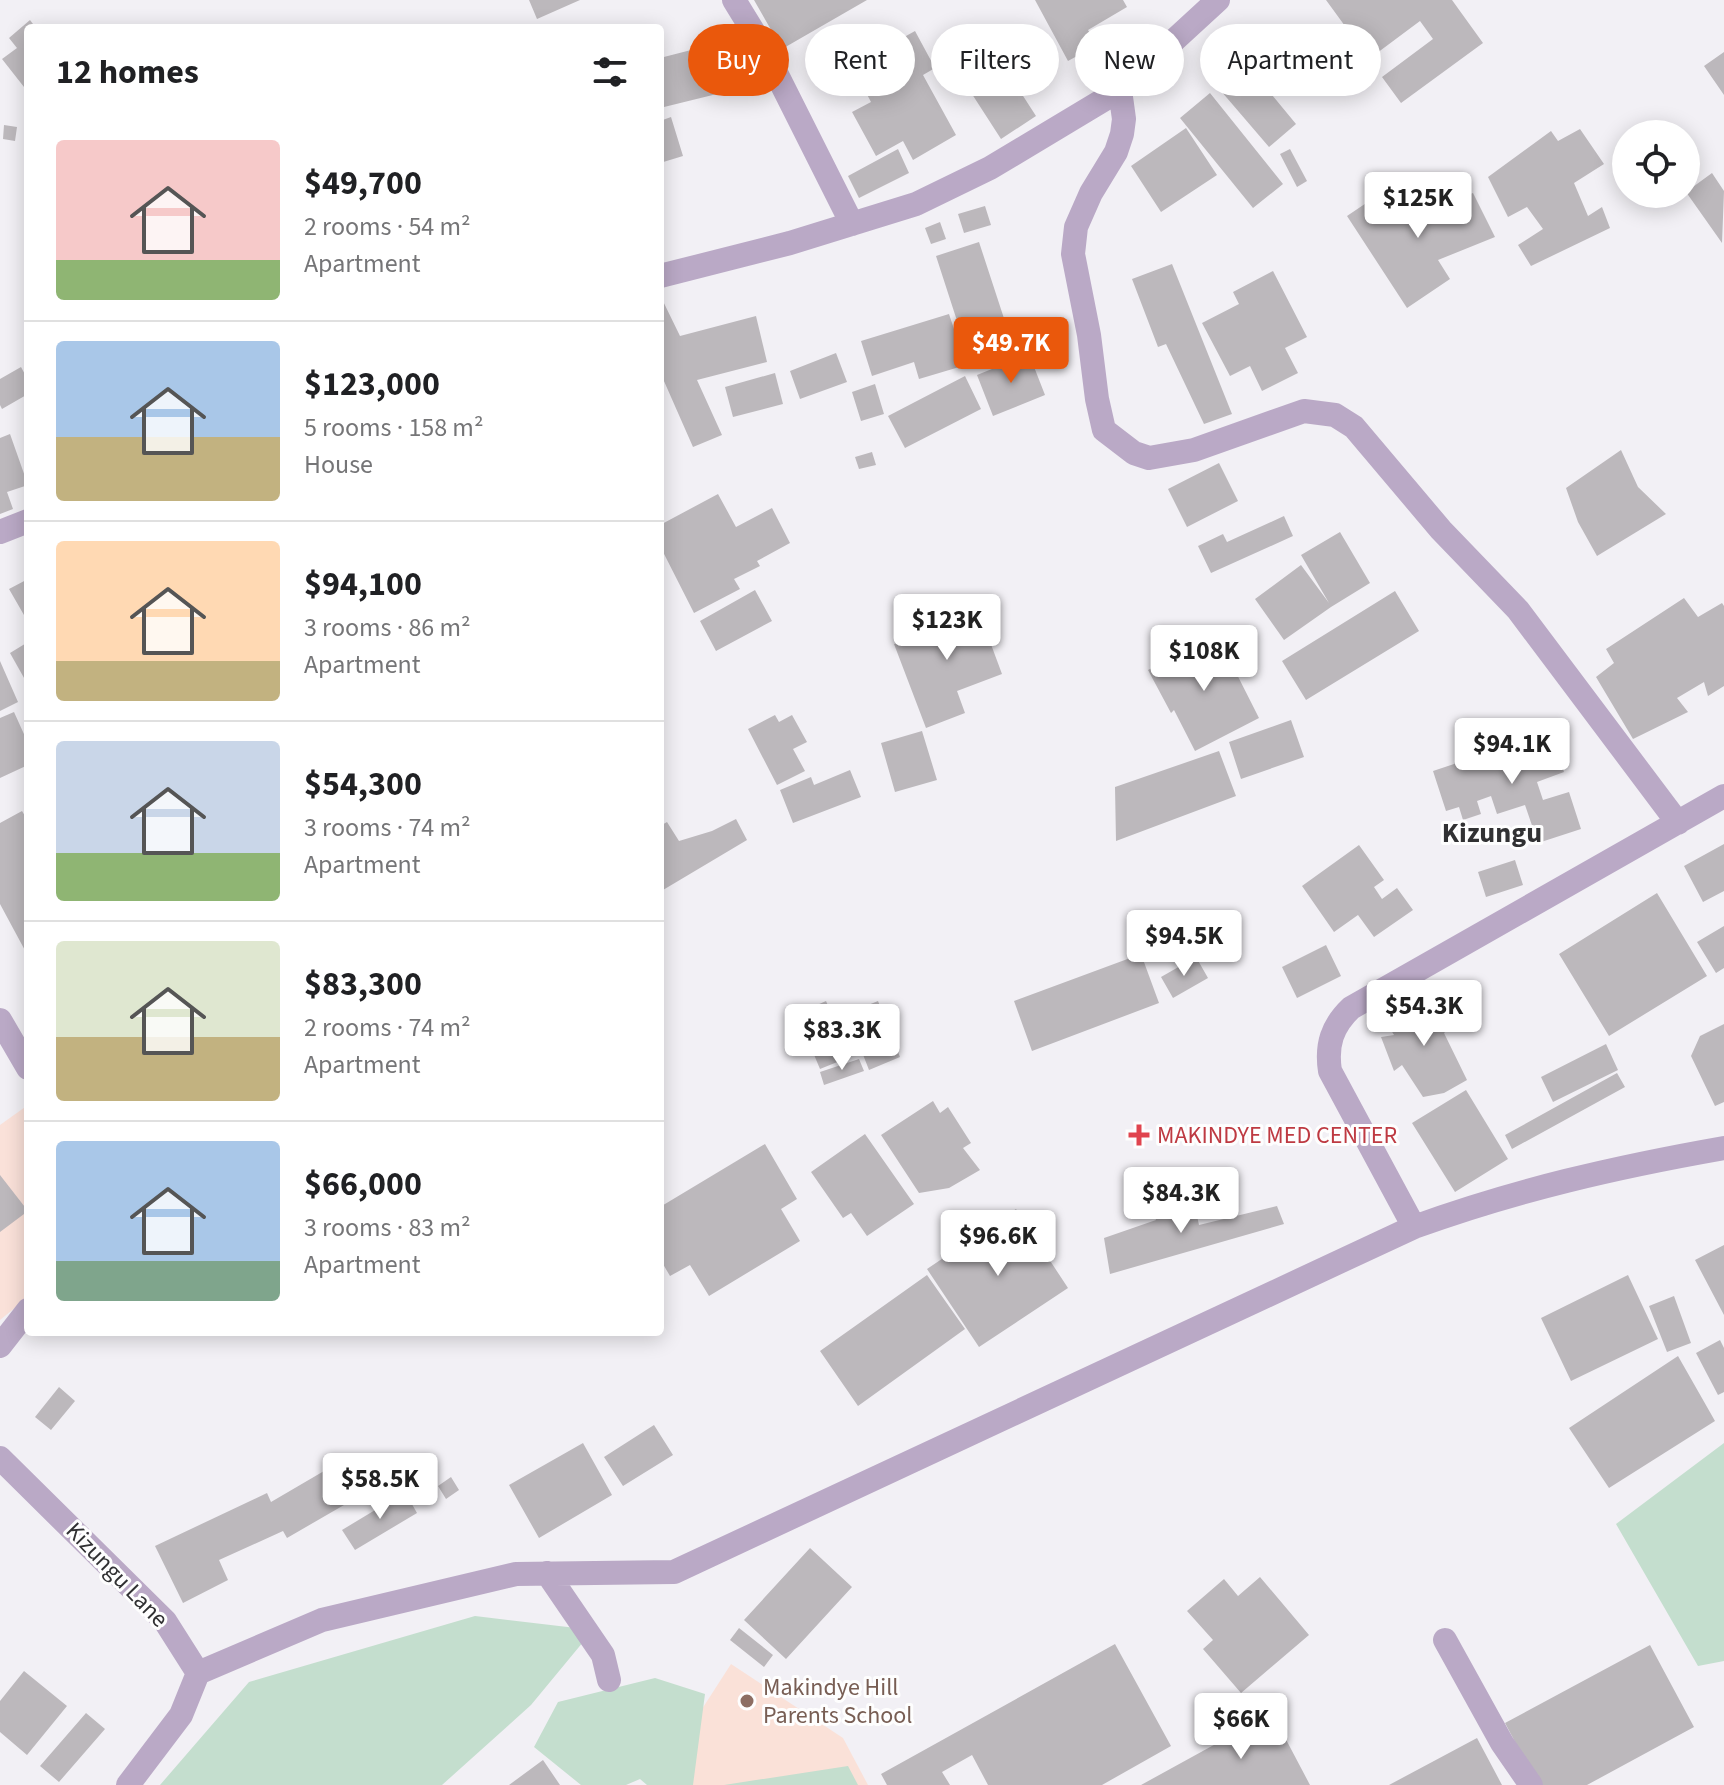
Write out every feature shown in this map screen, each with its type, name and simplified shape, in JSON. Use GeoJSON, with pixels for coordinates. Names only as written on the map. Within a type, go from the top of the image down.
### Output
{"type":"FeatureCollection","features":[{"type":"Feature","properties":{"kind":"street"},"geometry":{"type":"LineString","coordinates":[[734,0],[764,49],[852,224]]}},
{"type":"Feature","properties":{"kind":"street"},"geometry":{"type":"LineString","coordinates":[[1184,31],[1218,0]]}},
{"type":"Feature","properties":{"kind":"street"},"geometry":{"type":"LineString","coordinates":[[664,275],[790,243],[916,204],[990,168],[1110,96]]}},
{"type":"Feature","properties":{"kind":"street"},"geometry":{"type":"LineString","coordinates":[[1121,96],[1124,119],[1122,134],[1116,152],[1091,193],[1076,227],[1073,254],[1104,430],[1134,453],[1149,458],[1194,450],[1304,411],[1335,415],[1354,427],[1441,530],[1518,610],[1678,823]]}},
{"type":"Feature","properties":{"kind":"street"},"geometry":{"type":"LineString","coordinates":[[0,532],[24,523]]}},
{"type":"Feature","properties":{"kind":"street"},"geometry":{"type":"LineString","coordinates":[[1414,1227],[1330,1071],[1327,1054],[1338,1020],[1351,1008],[1724,796]]}},
{"type":"Feature","properties":{"kind":"street"},"geometry":{"type":"LineString","coordinates":[[0,1020],[24,1061]]}},
{"type":"Feature","properties":{"kind":"street"},"geometry":{"type":"LineString","coordinates":[[128,1785],[181,1715],[198,1673],[322,1620],[516,1574],[674,1572],[1414,1227],[1542,1185],[1724,1148]]}},
{"type":"Feature","properties":{"kind":"street"},"geometry":{"type":"LineString","coordinates":[[0,1346],[24,1315]]}},
{"type":"Feature","properties":{"kind":"street","name":"Kizungu Lane"},"geometry":{"type":"LineString","coordinates":[[0,1458],[165,1621],[198,1673]]}},
{"type":"Feature","properties":{"kind":"street"},"geometry":{"type":"LineString","coordinates":[[547,1573],[603,1655],[609,1680]]}},
{"type":"Feature","properties":{"kind":"street"},"geometry":{"type":"LineString","coordinates":[[1445,1640],[1502,1743],[1531,1785]]}},
{"type":"Feature","properties":{"kind":"shaded area"},"geometry":{"type":"Polygon","coordinates":[[[24,1108],[24,1300],[0,1320],[0,1125],[24,1108]]]}},
{"type":"Feature","properties":{"kind":"shaded area","name":"Makindye Hill Parents School"},"geometry":{"type":"Polygon","coordinates":[[[731,1664],[843,1738],[868,1785],[653,1785],[731,1664]]]}},
{"type":"Feature","properties":{"kind":"green space"},"geometry":{"type":"Polygon","coordinates":[[[1724,1443],[1724,1661],[1698,1666],[1616,1524],[1724,1443]]]}},
{"type":"Feature","properties":{"kind":"green space"},"geometry":{"type":"Polygon","coordinates":[[[475,1616],[593,1630],[531,1705],[442,1785],[160,1785],[249,1682],[475,1616]]]}},
{"type":"Feature","properties":{"kind":"green space"},"geometry":{"type":"Polygon","coordinates":[[[655,1678],[705,1694],[693,1785],[647,1785],[640,1779],[626,1785],[581,1785],[534,1747],[558,1702],[655,1678]]]}},
{"type":"Feature","properties":{"kind":"green space"},"geometry":{"type":"Polygon","coordinates":[[[848,1766],[858,1785],[724,1785],[848,1766]]]}},
{"type":"Feature","properties":{"kind":"building"},"geometry":{"type":"Polygon","coordinates":[[[529,0],[580,0],[537,19],[529,0]]]}},
{"type":"Feature","properties":{"kind":"building"},"geometry":{"type":"Polygon","coordinates":[[[754,0],[867,0],[825,24],[805,24],[805,36],[789,45],[789,24],[768,24],[754,0]]]}},
{"type":"Feature","properties":{"kind":"building"},"geometry":{"type":"Polygon","coordinates":[[[1035,0],[1123,0],[1127,7],[1098,24],[1075,24],[1075,57],[1068,61],[1059,44],[1059,24],[1048,24],[1035,0]]]}},
{"type":"Feature","properties":{"kind":"building"},"geometry":{"type":"Polygon","coordinates":[[[1326,0],[1452,0],[1483,43],[1401,103],[1382,77],[1433,39],[1420,21],[1381,50],[1381,24],[1343,24],[1326,0]]]}},
{"type":"Feature","properties":{"kind":"building"},"geometry":{"type":"Polygon","coordinates":[[[24,25],[24,87],[2,59],[17,48],[9,38],[24,25]]]}},
{"type":"Feature","properties":{"kind":"building"},"geometry":{"type":"Polygon","coordinates":[[[915,31],[931,61],[931,70],[923,75],[931,96],[935,96],[956,135],[913,160],[903,141],[876,156],[852,112],[871,102],[868,96],[915,96],[915,31]]]}},
{"type":"Feature","properties":{"kind":"building"},"geometry":{"type":"Polygon","coordinates":[[[688,51],[688,96],[709,96],[664,107],[664,57],[688,51]]]}},
{"type":"Feature","properties":{"kind":"building"},"geometry":{"type":"Polygon","coordinates":[[[1724,52],[1724,95],[1704,66],[1724,52]]]}},
{"type":"Feature","properties":{"kind":"building"},"geometry":{"type":"Polygon","coordinates":[[[973,96],[1023,96],[1036,116],[1001,139],[973,96]]]}},
{"type":"Feature","properties":{"kind":"building"},"geometry":{"type":"Polygon","coordinates":[[[1206,96],[1212,96],[1283,184],[1253,208],[1180,118],[1206,96]]]}},
{"type":"Feature","properties":{"kind":"building"},"geometry":{"type":"Polygon","coordinates":[[[1225,96],[1273,96],[1296,124],[1269,147],[1225,96]]]}},
{"type":"Feature","properties":{"kind":"building"},"geometry":{"type":"Polygon","coordinates":[[[671,117],[683,156],[664,162],[664,120],[671,117]]]}},
{"type":"Feature","properties":{"kind":"building"},"geometry":{"type":"Polygon","coordinates":[[[4,125],[17,127],[15,141],[3,139],[4,125]]]}},
{"type":"Feature","properties":{"kind":"building"},"geometry":{"type":"Polygon","coordinates":[[[1186,128],[1217,175],[1161,212],[1131,166],[1186,128]]]}},
{"type":"Feature","properties":{"kind":"building"},"geometry":{"type":"Polygon","coordinates":[[[1580,129],[1604,164],[1574,183],[1588,216],[1602,207],[1610,228],[1531,266],[1518,245],[1543,229],[1527,207],[1508,217],[1488,177],[1551,131],[1558,141],[1580,129]]]}},
{"type":"Feature","properties":{"kind":"building"},"geometry":{"type":"Polygon","coordinates":[[[898,149],[909,173],[859,198],[848,176],[898,149]]]}},
{"type":"Feature","properties":{"kind":"building"},"geometry":{"type":"Polygon","coordinates":[[[1290,149],[1307,181],[1297,187],[1280,154],[1290,149]]]}},
{"type":"Feature","properties":{"kind":"building"},"geometry":{"type":"Polygon","coordinates":[[[1712,173],[1724,191],[1722,243],[1697,208],[1700,208],[1700,182],[1712,173]]]}},
{"type":"Feature","properties":{"kind":"building"},"geometry":{"type":"Polygon","coordinates":[[[1390,187],[1409,217],[1473,193],[1495,237],[1438,260],[1450,279],[1407,308],[1347,216],[1390,187]]]}},
{"type":"Feature","properties":{"kind":"building"},"geometry":{"type":"Polygon","coordinates":[[[985,206],[991,225],[964,233],[958,214],[985,206]]]}},
{"type":"Feature","properties":{"kind":"building"},"geometry":{"type":"Polygon","coordinates":[[[940,222],[946,239],[931,244],[925,228],[940,222]]]}},
{"type":"Feature","properties":{"kind":"building"},"geometry":{"type":"Polygon","coordinates":[[[979,242],[1015,352],[972,367],[936,256],[979,242]]]}},
{"type":"Feature","properties":{"kind":"building"},"geometry":{"type":"Polygon","coordinates":[[[1172,264],[1232,414],[1204,424],[1166,344],[1158,347],[1132,279],[1172,264]]]}},
{"type":"Feature","properties":{"kind":"building"},"geometry":{"type":"Polygon","coordinates":[[[1273,271],[1307,337],[1285,348],[1298,373],[1262,391],[1250,366],[1230,376],[1202,323],[1239,304],[1233,292],[1273,271]]]}},
{"type":"Feature","properties":{"kind":"building"},"geometry":{"type":"Polygon","coordinates":[[[664,303],[680,336],[756,316],[767,362],[697,380],[722,435],[693,447],[664,381],[664,303]]]}},
{"type":"Feature","properties":{"kind":"building"},"geometry":{"type":"Polygon","coordinates":[[[949,314],[966,365],[919,379],[914,362],[872,376],[861,341],[949,314]]]}},
{"type":"Feature","properties":{"kind":"building"},"geometry":{"type":"Polygon","coordinates":[[[836,353],[847,382],[800,399],[790,371],[836,353]]]}},
{"type":"Feature","properties":{"kind":"building"},"geometry":{"type":"Polygon","coordinates":[[[1029,354],[1045,395],[993,416],[977,375],[1029,354]]]}},
{"type":"Feature","properties":{"kind":"building"},"geometry":{"type":"Polygon","coordinates":[[[21,367],[24,373],[24,396],[2,409],[0,405],[0,379],[21,367]]]}},
{"type":"Feature","properties":{"kind":"building"},"geometry":{"type":"Polygon","coordinates":[[[775,373],[783,404],[733,417],[725,387],[775,373]]]}},
{"type":"Feature","properties":{"kind":"building"},"geometry":{"type":"Polygon","coordinates":[[[965,376],[981,409],[905,448],[888,416],[965,376]]]}},
{"type":"Feature","properties":{"kind":"building"},"geometry":{"type":"Polygon","coordinates":[[[875,384],[884,414],[861,421],[852,392],[875,384]]]}},
{"type":"Feature","properties":{"kind":"building"},"geometry":{"type":"Polygon","coordinates":[[[10,434],[24,474],[24,486],[7,492],[13,509],[0,514],[0,438],[10,434]]]}},
{"type":"Feature","properties":{"kind":"building"},"geometry":{"type":"Polygon","coordinates":[[[1621,450],[1638,487],[1666,514],[1597,556],[1578,522],[1566,488],[1621,450]]]}},
{"type":"Feature","properties":{"kind":"building"},"geometry":{"type":"Polygon","coordinates":[[[872,452],[876,465],[859,469],[855,457],[872,452]]]}},
{"type":"Feature","properties":{"kind":"building"},"geometry":{"type":"Polygon","coordinates":[[[1219,463],[1238,501],[1187,527],[1168,489],[1219,463]]]}},
{"type":"Feature","properties":{"kind":"building"},"geometry":{"type":"Polygon","coordinates":[[[718,494],[736,527],[772,508],[790,543],[757,561],[760,566],[734,579],[740,589],[694,613],[664,554],[664,523],[718,494]]]}},
{"type":"Feature","properties":{"kind":"building"},"geometry":{"type":"Polygon","coordinates":[[[1284,516],[1293,536],[1211,573],[1198,546],[1223,534],[1227,542],[1284,516]]]}},
{"type":"Feature","properties":{"kind":"building"},"geometry":{"type":"Polygon","coordinates":[[[1340,532],[1370,583],[1284,640],[1255,599],[1301,565],[1329,603],[1301,555],[1340,532]]]}},
{"type":"Feature","properties":{"kind":"building"},"geometry":{"type":"Polygon","coordinates":[[[24,581],[24,615],[9,589],[24,581]]]}},
{"type":"Feature","properties":{"kind":"building"},"geometry":{"type":"Polygon","coordinates":[[[755,590],[772,621],[716,651],[700,621],[755,590]]]}},
{"type":"Feature","properties":{"kind":"building"},"geometry":{"type":"Polygon","coordinates":[[[1395,591],[1419,631],[1306,700],[1282,661],[1395,591]]]}},
{"type":"Feature","properties":{"kind":"building"},"geometry":{"type":"Polygon","coordinates":[[[1684,598],[1698,617],[1722,603],[1724,606],[1724,686],[1708,696],[1704,682],[1677,698],[1688,712],[1633,739],[1596,677],[1614,663],[1606,649],[1684,598]]]}},
{"type":"Feature","properties":{"kind":"building"},"geometry":{"type":"Polygon","coordinates":[[[966,600],[971,615],[979,612],[1002,674],[957,691],[965,713],[926,728],[894,644],[935,629],[930,614],[966,600]]]}},
{"type":"Feature","properties":{"kind":"building"},"geometry":{"type":"Polygon","coordinates":[[[1217,635],[1259,718],[1195,751],[1174,710],[1171,713],[1148,670],[1217,635]]]}},
{"type":"Feature","properties":{"kind":"building"},"geometry":{"type":"Polygon","coordinates":[[[24,644],[24,678],[10,653],[24,644]]]}},
{"type":"Feature","properties":{"kind":"building"},"geometry":{"type":"Polygon","coordinates":[[[0,661],[18,702],[0,711],[0,661]]]}},
{"type":"Feature","properties":{"kind":"building"},"geometry":{"type":"Polygon","coordinates":[[[14,712],[24,734],[24,767],[0,778],[0,718],[14,712]]]}},
{"type":"Feature","properties":{"kind":"building"},"geometry":{"type":"Polygon","coordinates":[[[775,715],[779,722],[792,715],[807,742],[793,749],[805,771],[777,785],[748,729],[775,715]]]}},
{"type":"Feature","properties":{"kind":"building"},"geometry":{"type":"Polygon","coordinates":[[[1291,720],[1304,757],[1241,779],[1229,742],[1291,720]]]}},
{"type":"Feature","properties":{"kind":"building"},"geometry":{"type":"Polygon","coordinates":[[[922,731],[937,780],[895,792],[881,743],[922,731]]]}},
{"type":"Feature","properties":{"kind":"building"},"geometry":{"type":"Polygon","coordinates":[[[1550,732],[1564,772],[1537,782],[1543,800],[1569,792],[1581,829],[1538,843],[1525,805],[1497,814],[1491,796],[1477,801],[1481,814],[1463,820],[1459,807],[1446,811],[1433,771],[1550,732]]]}},
{"type":"Feature","properties":{"kind":"building"},"geometry":{"type":"Polygon","coordinates":[[[1219,751],[1236,796],[1116,841],[1115,787],[1219,751]]]}},
{"type":"Feature","properties":{"kind":"building"},"geometry":{"type":"Polygon","coordinates":[[[850,770],[861,797],[793,823],[780,790],[811,777],[814,785],[850,770]]]}},
{"type":"Feature","properties":{"kind":"building"},"geometry":{"type":"Polygon","coordinates":[[[22,811],[24,814],[24,949],[0,904],[0,823],[22,811]]]}},
{"type":"Feature","properties":{"kind":"building"},"geometry":{"type":"Polygon","coordinates":[[[736,819],[747,840],[664,889],[664,824],[667,822],[679,841],[712,831],[736,819]]]}},
{"type":"Feature","properties":{"kind":"building"},"geometry":{"type":"Polygon","coordinates":[[[1724,844],[1724,891],[1703,902],[1684,866],[1724,844]]]}},
{"type":"Feature","properties":{"kind":"building"},"geometry":{"type":"Polygon","coordinates":[[[1359,845],[1384,880],[1374,887],[1382,899],[1397,888],[1413,910],[1374,937],[1358,915],[1334,932],[1302,886],[1359,845]]]}},
{"type":"Feature","properties":{"kind":"building"},"geometry":{"type":"Polygon","coordinates":[[[1515,860],[1523,885],[1486,897],[1478,872],[1515,860]]]}},
{"type":"Feature","properties":{"kind":"building"},"geometry":{"type":"Polygon","coordinates":[[[1657,893],[1707,976],[1609,1036],[1559,954],[1657,893]]]}},
{"type":"Feature","properties":{"kind":"building"},"geometry":{"type":"Polygon","coordinates":[[[1724,926],[1724,968],[1716,973],[1697,942],[1724,926]]]}},
{"type":"Feature","properties":{"kind":"building"},"geometry":{"type":"Polygon","coordinates":[[[1326,945],[1341,976],[1297,998],[1282,967],[1326,945]]]}},
{"type":"Feature","properties":{"kind":"building"},"geometry":{"type":"Polygon","coordinates":[[[1141,954],[1159,1003],[1032,1051],[1014,1001],[1141,954]]]}},
{"type":"Feature","properties":{"kind":"building"},"geometry":{"type":"Polygon","coordinates":[[[1196,957],[1208,978],[1173,998],[1161,977],[1196,957]]]}},
{"type":"Feature","properties":{"kind":"building"},"geometry":{"type":"Polygon","coordinates":[[[1433,995],[1449,1028],[1444,1033],[1467,1080],[1444,1093],[1423,1097],[1402,1065],[1394,1071],[1381,1037],[1394,1035],[1385,1020],[1433,995]]]}},
{"type":"Feature","properties":{"kind":"building"},"geometry":{"type":"Polygon","coordinates":[[[826,1001],[834,1019],[878,1001],[900,1057],[869,1070],[862,1052],[820,1069],[797,1014],[826,1001]]]}},
{"type":"Feature","properties":{"kind":"building"},"geometry":{"type":"Polygon","coordinates":[[[1724,1024],[1724,1102],[1715,1106],[1691,1056],[1700,1036],[1724,1024]]]}},
{"type":"Feature","properties":{"kind":"building"},"geometry":{"type":"Polygon","coordinates":[[[1606,1044],[1618,1070],[1553,1102],[1541,1077],[1606,1044]]]}},
{"type":"Feature","properties":{"kind":"building"},"geometry":{"type":"Polygon","coordinates":[[[859,1059],[864,1071],[824,1085],[820,1072],[859,1059]]]}},
{"type":"Feature","properties":{"kind":"building"},"geometry":{"type":"Polygon","coordinates":[[[1617,1073],[1625,1087],[1512,1149],[1505,1135],[1617,1073]]]}},
{"type":"Feature","properties":{"kind":"building"},"geometry":{"type":"Polygon","coordinates":[[[1466,1090],[1508,1159],[1455,1192],[1412,1123],[1466,1090]]]}},
{"type":"Feature","properties":{"kind":"building"},"geometry":{"type":"Polygon","coordinates":[[[933,1101],[940,1113],[948,1107],[971,1143],[963,1148],[980,1170],[949,1188],[919,1193],[881,1135],[933,1101]]]}},
{"type":"Feature","properties":{"kind":"building"},"geometry":{"type":"Polygon","coordinates":[[[865,1134],[914,1204],[867,1236],[851,1213],[843,1218],[811,1172],[865,1134]]]}},
{"type":"Feature","properties":{"kind":"building"},"geometry":{"type":"Polygon","coordinates":[[[765,1144],[797,1199],[781,1209],[800,1241],[709,1296],[690,1265],[670,1276],[664,1266],[664,1205],[765,1144]]]}},
{"type":"Feature","properties":{"kind":"building"},"geometry":{"type":"Polygon","coordinates":[[[0,1175],[24,1206],[24,1214],[0,1232],[0,1175]]]}},
{"type":"Feature","properties":{"kind":"building"},"geometry":{"type":"Polygon","coordinates":[[[1193,1197],[1199,1225],[1277,1206],[1284,1224],[1110,1274],[1104,1238],[1156,1220],[1153,1212],[1193,1197]]]}},
{"type":"Feature","properties":{"kind":"building"},"geometry":{"type":"Polygon","coordinates":[[[1016,1209],[1068,1288],[979,1347],[927,1269],[1016,1209]]]}},
{"type":"Feature","properties":{"kind":"building"},"geometry":{"type":"Polygon","coordinates":[[[1724,1245],[1724,1315],[1695,1260],[1724,1245]]]}},
{"type":"Feature","properties":{"kind":"building"},"geometry":{"type":"Polygon","coordinates":[[[927,1275],[965,1329],[858,1406],[820,1351],[927,1275]]]}},
{"type":"Feature","properties":{"kind":"building"},"geometry":{"type":"Polygon","coordinates":[[[1628,1275],[1658,1339],[1571,1381],[1541,1318],[1628,1275]]]}},
{"type":"Feature","properties":{"kind":"building"},"geometry":{"type":"Polygon","coordinates":[[[1674,1296],[1691,1343],[1667,1352],[1649,1306],[1674,1296]]]}},
{"type":"Feature","properties":{"kind":"building"},"geometry":{"type":"Polygon","coordinates":[[[1720,1340],[1724,1348],[1724,1392],[1718,1395],[1696,1353],[1720,1340]]]}},
{"type":"Feature","properties":{"kind":"building"},"geometry":{"type":"Polygon","coordinates":[[[1678,1356],[1715,1421],[1609,1488],[1569,1428],[1678,1356]]]}},
{"type":"Feature","properties":{"kind":"building"},"geometry":{"type":"Polygon","coordinates":[[[59,1387],[75,1401],[51,1430],[35,1417],[59,1387]]]}},
{"type":"Feature","properties":{"kind":"building"},"geometry":{"type":"Polygon","coordinates":[[[654,1425],[673,1455],[623,1486],[604,1457],[654,1425]]]}},
{"type":"Feature","properties":{"kind":"building"},"geometry":{"type":"Polygon","coordinates":[[[583,1443],[612,1495],[539,1538],[509,1485],[583,1443]]]}},
{"type":"Feature","properties":{"kind":"building"},"geometry":{"type":"Polygon","coordinates":[[[324,1471],[344,1505],[287,1538],[283,1531],[219,1560],[228,1580],[183,1603],[155,1546],[267,1493],[271,1502],[324,1471]]]}},
{"type":"Feature","properties":{"kind":"building"},"geometry":{"type":"Polygon","coordinates":[[[451,1477],[459,1490],[446,1499],[438,1486],[451,1477]]]}},
{"type":"Feature","properties":{"kind":"building"},"geometry":{"type":"Polygon","coordinates":[[[405,1492],[417,1513],[355,1550],[342,1530],[405,1492]]]}},
{"type":"Feature","properties":{"kind":"building"},"geometry":{"type":"Polygon","coordinates":[[[810,1548],[852,1587],[786,1659],[744,1620],[810,1548]]]}},
{"type":"Feature","properties":{"kind":"building"},"geometry":{"type":"Polygon","coordinates":[[[1260,1577],[1309,1635],[1241,1693],[1203,1649],[1213,1640],[1187,1611],[1224,1579],[1238,1596],[1260,1577]]]}},
{"type":"Feature","properties":{"kind":"building"},"geometry":{"type":"Polygon","coordinates":[[[739,1628],[773,1655],[764,1667],[730,1640],[739,1628]]]}},
{"type":"Feature","properties":{"kind":"building"},"geometry":{"type":"Polygon","coordinates":[[[1115,1644],[1171,1746],[1102,1785],[988,1785],[972,1755],[942,1772],[950,1785],[887,1785],[881,1774],[1115,1644]]]}},
{"type":"Feature","properties":{"kind":"building"},"geometry":{"type":"Polygon","coordinates":[[[1650,1645],[1694,1727],[1587,1785],[1538,1785],[1505,1723],[1650,1645]]]}},
{"type":"Feature","properties":{"kind":"building"},"geometry":{"type":"Polygon","coordinates":[[[24,1671],[67,1706],[27,1755],[0,1732],[0,1701],[24,1671]]]}},
{"type":"Feature","properties":{"kind":"building"},"geometry":{"type":"Polygon","coordinates":[[[86,1713],[105,1729],[59,1782],[40,1766],[86,1713]]]}},
{"type":"Feature","properties":{"kind":"building"},"geometry":{"type":"Polygon","coordinates":[[[1272,1713],[1310,1785],[1141,1785],[1272,1713]]]}},
{"type":"Feature","properties":{"kind":"building"},"geometry":{"type":"Polygon","coordinates":[[[1477,1738],[1502,1785],[1389,1785],[1477,1738]]]}},
{"type":"Feature","properties":{"kind":"building"},"geometry":{"type":"Polygon","coordinates":[[[543,1760],[560,1785],[509,1785],[543,1760]]]}},
{"type":"Feature","properties":{"kind":"place","name":"MAKINDYE MED CENTER"},"geometry":{"type":"Point","coordinates":[1139,1135]}},
{"type":"Feature","properties":{"kind":"place","name":"Makindye Hill Parents School"},"geometry":{"type":"Point","coordinates":[747,1701]}},
{"type":"Feature","properties":{"kind":"district","name":"Kizungu"},"geometry":{"type":"Point","coordinates":[1492,833]}}]}
